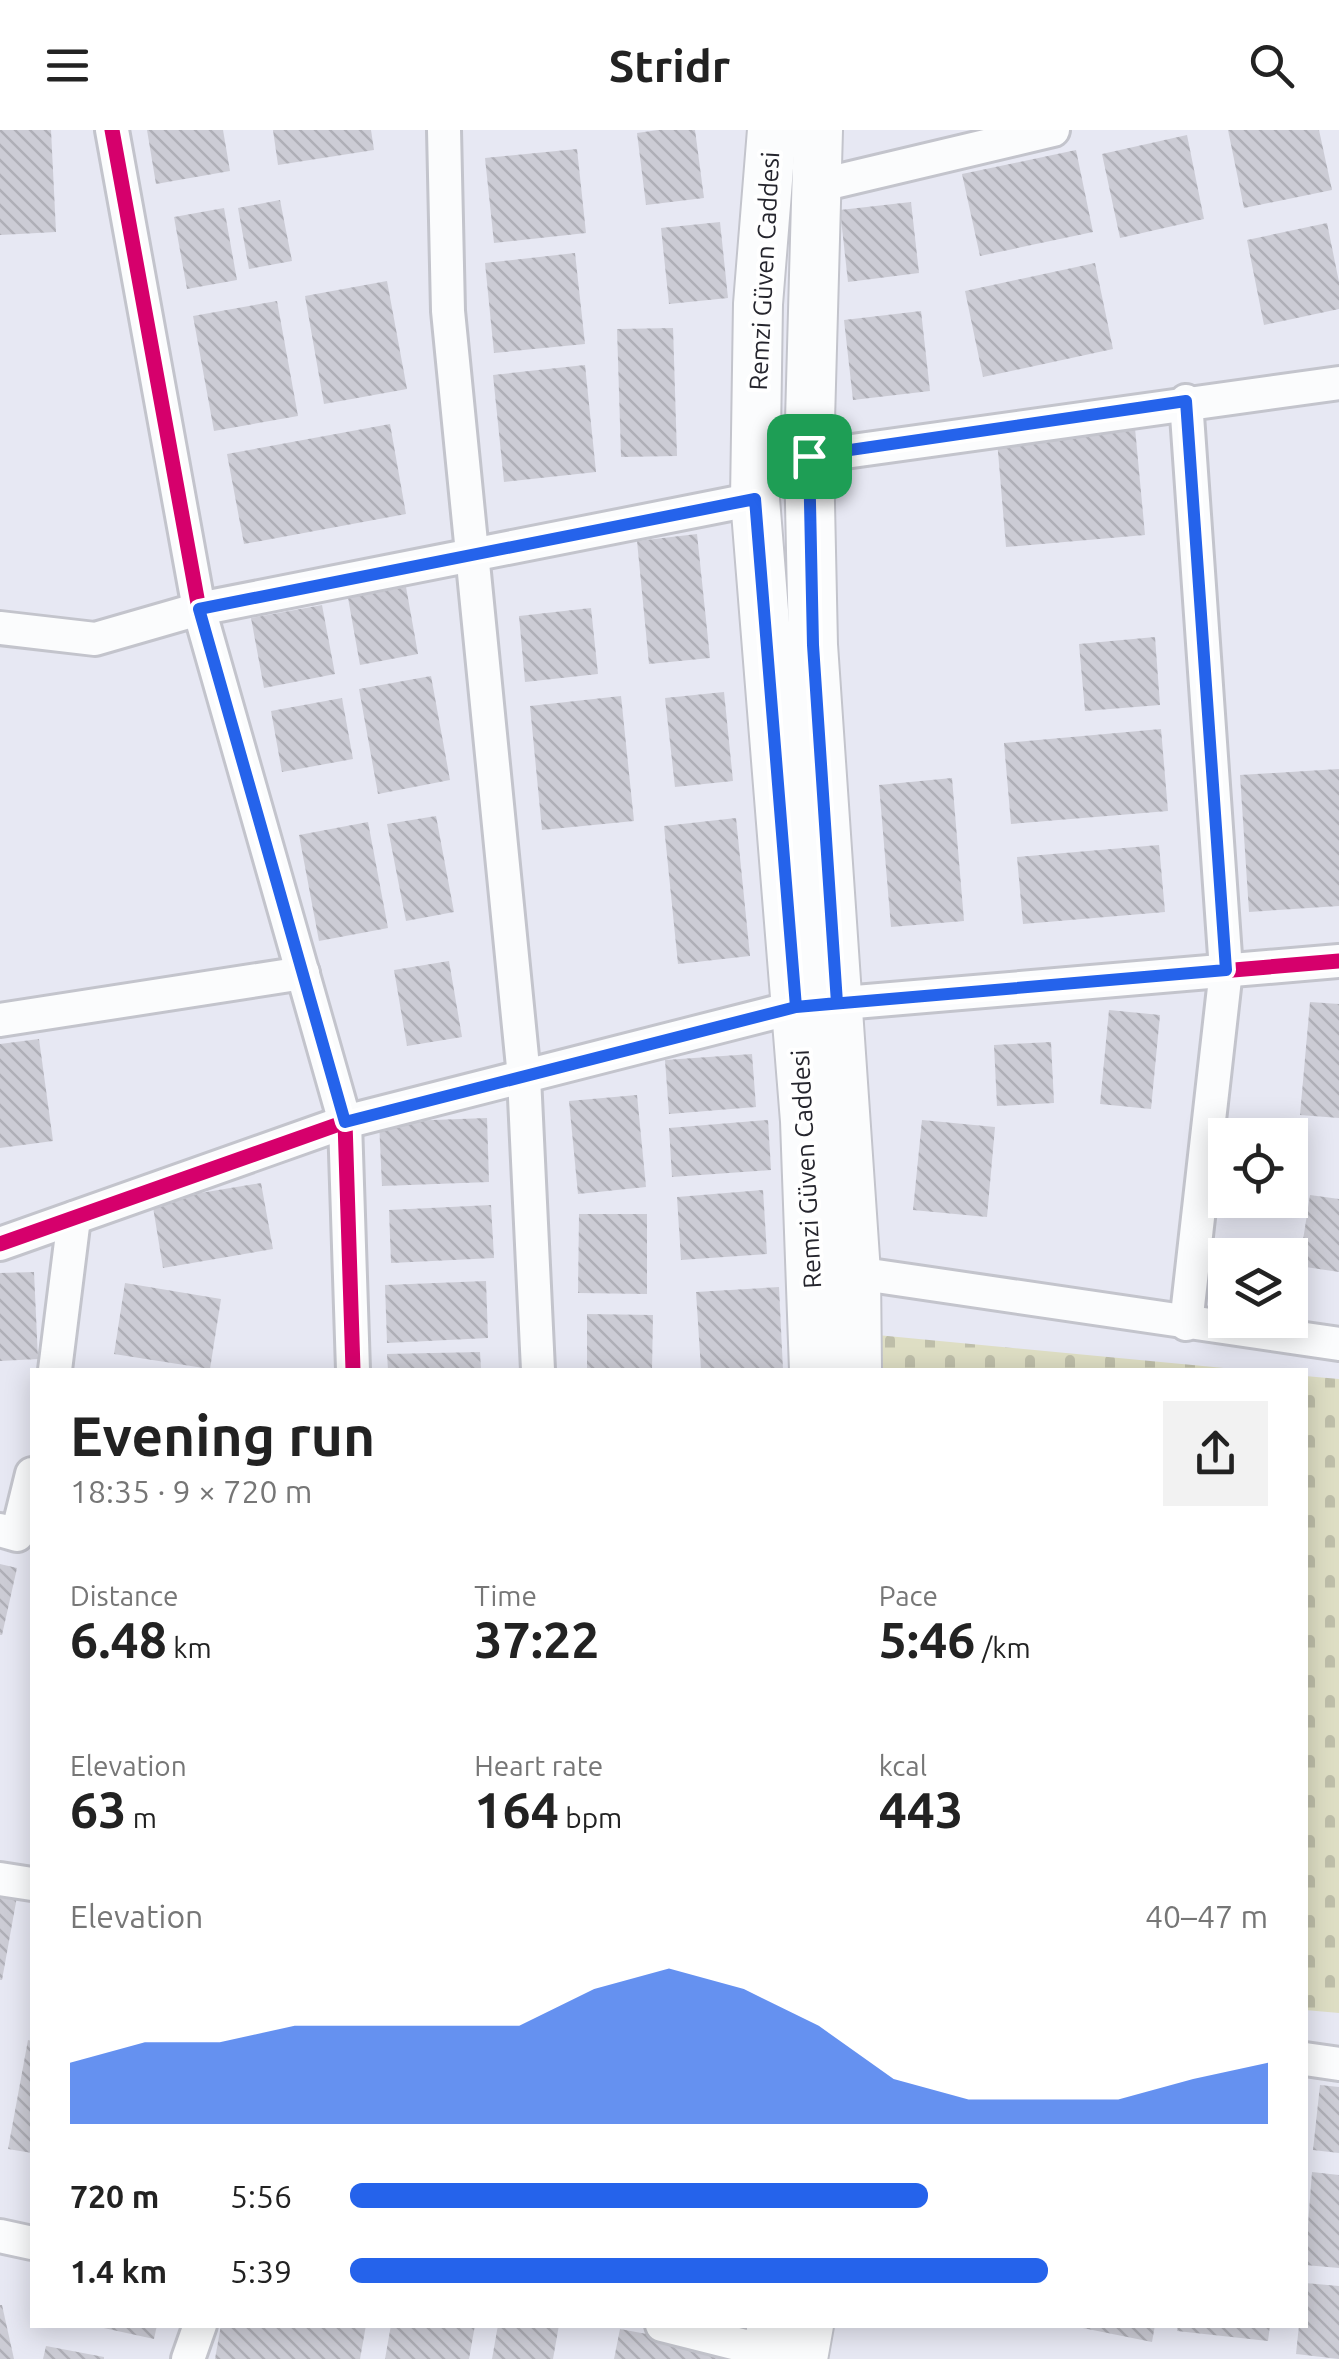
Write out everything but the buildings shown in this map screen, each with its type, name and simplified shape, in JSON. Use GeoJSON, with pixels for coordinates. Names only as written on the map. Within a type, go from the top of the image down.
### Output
{"type":"FeatureCollection","features":[{"type":"Feature","properties":{"kind":"main road","name":"Remzi Güven Caddesi"},"geometry":{"type":"LineString","coordinates":[[772,130],[758,304],[755,499],[816,1005],[856,1273],[857,1368]]}},
{"type":"Feature","properties":{"kind":"main road","name":"Remzi Güven Caddesi"},"geometry":{"type":"LineString","coordinates":[[814,1368],[807,1158],[816,1005],[809,456],[818,130]]}},
{"type":"Feature","properties":{"kind":"main road"},"geometry":{"type":"LineString","coordinates":[[782,2351],[806,2328]]}},
{"type":"Feature","properties":{"kind":"street"},"geometry":{"type":"LineString","coordinates":[[112,130],[199,609],[345,1122],[353,1368]]}},
{"type":"Feature","properties":{"kind":"street"},"geometry":{"type":"LineString","coordinates":[[444,130],[448,311],[524,1077],[538,1368]]}},
{"type":"Feature","properties":{"kind":"street"},"geometry":{"type":"LineString","coordinates":[[818,186],[1053,130]]}},
{"type":"Feature","properties":{"kind":"street"},"geometry":{"type":"LineString","coordinates":[[809,456],[1186,401],[1339,383]]}},
{"type":"Feature","properties":{"kind":"street"},"geometry":{"type":"LineString","coordinates":[[1186,401],[1226,970],[1186,1324]]}},
{"type":"Feature","properties":{"kind":"street"},"geometry":{"type":"LineString","coordinates":[[0,628],[94,640],[199,609],[755,499]]}},
{"type":"Feature","properties":{"kind":"street"},"geometry":{"type":"LineString","coordinates":[[0,1244],[345,1122],[816,1005],[1339,961]]}},
{"type":"Feature","properties":{"kind":"street"},"geometry":{"type":"LineString","coordinates":[[0,1020],[303,973]]}},
{"type":"Feature","properties":{"kind":"street"},"geometry":{"type":"LineString","coordinates":[[55,1368],[74,1218]]}},
{"type":"Feature","properties":{"kind":"street"},"geometry":{"type":"LineString","coordinates":[[856,1273],[1339,1344]]}},
{"type":"Feature","properties":{"kind":"street"},"geometry":{"type":"LineString","coordinates":[[0,1530],[17,1534],[30,1482]]}},
{"type":"Feature","properties":{"kind":"street"},"geometry":{"type":"LineString","coordinates":[[0,1879],[30,1884]]}},
{"type":"Feature","properties":{"kind":"street"},"geometry":{"type":"LineString","coordinates":[[1308,2059],[1339,2064]]}},
{"type":"Feature","properties":{"kind":"street"},"geometry":{"type":"LineString","coordinates":[[0,2236],[30,2244]]}},
{"type":"Feature","properties":{"kind":"street"},"geometry":{"type":"LineString","coordinates":[[188,2359],[199,2328]]}},
{"type":"Feature","properties":{"kind":"street"},"geometry":{"type":"LineString","coordinates":[[676,2328],[782,2351]]}},
{"type":"Feature","properties":{"kind":"green space"},"geometry":{"type":"Polygon","coordinates":[[[877,1335],[1224,1368],[877,1368],[877,1335]]]}},
{"type":"Feature","properties":{"kind":"green space"},"geometry":{"type":"Polygon","coordinates":[[[1308,1376],[1339,1379],[1339,2013],[1308,2010],[1308,1376]]]}},
{"type":"Feature","properties":{"kind":"cycle path"},"geometry":{"type":"LineString","coordinates":[[112,130],[199,609],[345,1122],[353,1368]]}},
{"type":"Feature","properties":{"kind":"cycle path"},"geometry":{"type":"LineString","coordinates":[[0,1244],[345,1122],[796,1007],[1339,961]]}},
{"type":"Feature","properties":{"kind":"route"},"geometry":{"type":"LineString","coordinates":[[809,456],[813,645],[837,1003],[796,1007],[345,1122],[199,609],[755,499],[796,1007],[1226,970],[1186,401],[809,456]]}}]}
